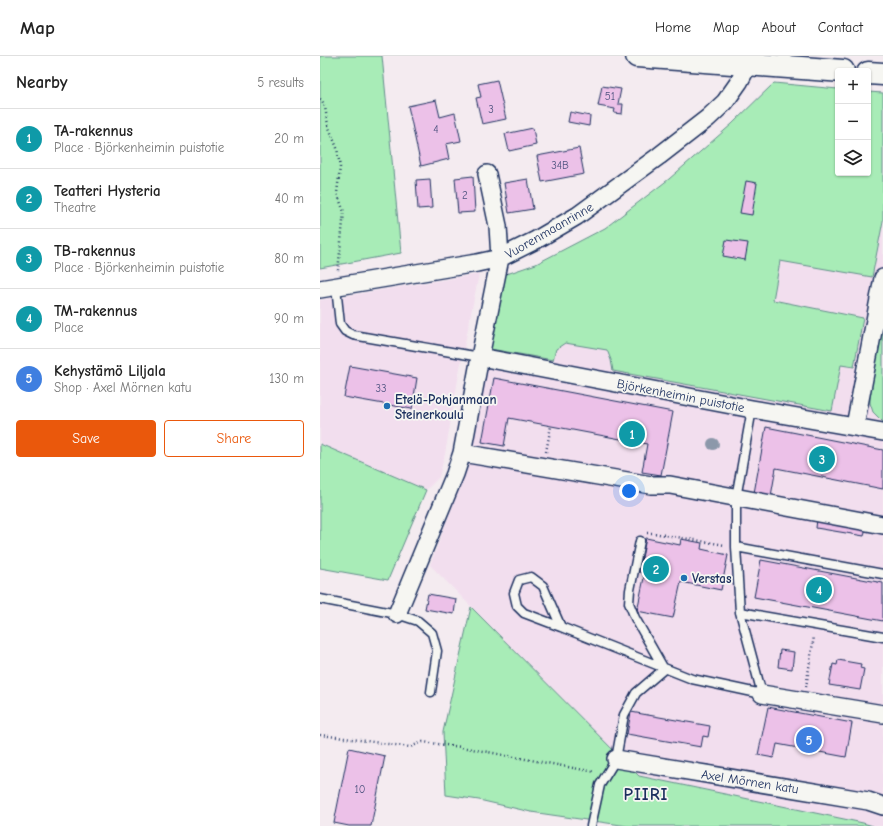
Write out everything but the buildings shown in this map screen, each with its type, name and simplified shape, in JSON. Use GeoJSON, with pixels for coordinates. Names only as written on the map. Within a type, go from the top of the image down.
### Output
{"type":"FeatureCollection","features":[{"type":"Feature","properties":{"kind":"main road"},"geometry":{"type":"LineString","coordinates":[[637,56],[835,70]]}},
{"type":"Feature","properties":{"kind":"main road"},"geometry":{"type":"LineString","coordinates":[[871,73],[883,74]]}},
{"type":"Feature","properties":{"kind":"street","name":"Vuorenmaanrinne"},"geometry":{"type":"LineString","coordinates":[[328,288],[500,258],[536,240],[577,216],[708,118],[725,102],[749,64]]}},
{"type":"Feature","properties":{"kind":"street"},"geometry":{"type":"LineString","coordinates":[[397,614],[455,474],[462,453],[500,258],[498,226],[487,174]]}},
{"type":"Feature","properties":{"kind":"street"},"geometry":{"type":"LineString","coordinates":[[855,426],[883,278]]}},
{"type":"Feature","properties":{"kind":"street","name":"Björkenheimin puistotie"},"geometry":{"type":"LineString","coordinates":[[480,357],[752,409],[883,432]]}},
{"type":"Feature","properties":{"kind":"street"},"geometry":{"type":"LineString","coordinates":[[462,453],[651,485],[670,485],[883,526]]}},
{"type":"Feature","properties":{"kind":"street"},"geometry":{"type":"LineString","coordinates":[[762,694],[883,714]]}},
{"type":"Feature","properties":{"kind":"street","name":"Axel Mörnen katu"},"geometry":{"type":"LineString","coordinates":[[616,759],[868,801],[883,806]]}},
{"type":"Feature","properties":{"kind":"lane"},"geometry":{"type":"LineString","coordinates":[[328,288],[340,324],[345,331],[353,336],[480,357]]}},
{"type":"Feature","properties":{"kind":"lane"},"geometry":{"type":"LineString","coordinates":[[561,627],[543,586],[531,577],[519,580],[514,593],[517,606],[524,613],[692,679],[762,694],[740,612],[736,547],[736,498],[752,409]]}},
{"type":"Feature","properties":{"kind":"lane"},"geometry":{"type":"LineString","coordinates":[[640,540],[630,590],[629,604],[635,618],[664,669]]}},
{"type":"Feature","properties":{"kind":"lane"},"geometry":{"type":"LineString","coordinates":[[736,547],[883,574]]}},
{"type":"Feature","properties":{"kind":"lane"},"geometry":{"type":"LineString","coordinates":[[320,599],[397,614],[418,621],[432,633],[437,651],[431,692]]}},
{"type":"Feature","properties":{"kind":"lane"},"geometry":{"type":"LineString","coordinates":[[740,612],[883,638]]}},
{"type":"Feature","properties":{"kind":"lane"},"geometry":{"type":"LineString","coordinates":[[591,826],[600,785],[616,759],[624,715],[636,693],[664,669]]}},
{"type":"Feature","properties":{"kind":"path"},"geometry":{"type":"LineString","coordinates":[[320,99],[325,107],[328,125],[337,148],[340,167],[337,193],[344,212],[328,288]]}},
{"type":"Feature","properties":{"kind":"path"},"geometry":{"type":"LineString","coordinates":[[544,467],[551,426]]}},
{"type":"Feature","properties":{"kind":"path"},"geometry":{"type":"LineString","coordinates":[[640,540],[641,535],[653,533],[736,547]]}},
{"type":"Feature","properties":{"kind":"path"},"geometry":{"type":"LineString","coordinates":[[804,701],[816,625]]}},
{"type":"Feature","properties":{"kind":"path"},"geometry":{"type":"LineString","coordinates":[[320,735],[410,747],[423,742],[461,747],[607,774]]}},
{"type":"Feature","properties":{"kind":"shaded area","name":"PIIRI"},"geometry":{"type":"Polygon","coordinates":[[[774,83],[835,89],[835,176],[871,176],[871,92],[883,93],[883,826],[873,826],[639,776],[430,565],[463,479],[498,277],[536,264],[605,228],[669,179],[732,124],[774,83]]]}},
{"type":"Feature","properties":{"kind":"shaded area","name":"Etelä-Pohjanmaan Steinerkoulu"},"geometry":{"type":"Polygon","coordinates":[[[479,274],[460,368],[445,454],[439,477],[426,490],[320,444],[320,300],[479,274]]]}},
{"type":"Feature","properties":{"kind":"green space"},"geometry":{"type":"Polygon","coordinates":[[[320,56],[382,56],[401,253],[320,268],[320,56]]]}},
{"type":"Feature","properties":{"kind":"green space"},"geometry":{"type":"Polygon","coordinates":[[[774,83],[835,89],[835,176],[871,176],[871,92],[883,93],[883,221],[872,277],[780,261],[773,300],[863,318],[854,367],[841,365],[832,411],[613,371],[607,350],[565,343],[556,349],[553,360],[485,348],[498,277],[536,264],[605,228],[669,179],[732,124],[774,83]]]}},
{"type":"Feature","properties":{"kind":"green space"},"geometry":{"type":"Polygon","coordinates":[[[883,318],[883,422],[873,412],[870,403],[870,387],[883,318]]]}},
{"type":"Feature","properties":{"kind":"green space"},"geometry":{"type":"Polygon","coordinates":[[[320,444],[426,490],[388,580],[320,568],[320,444]]]}},
{"type":"Feature","properties":{"kind":"green space"},"geometry":{"type":"Polygon","coordinates":[[[471,607],[639,776],[873,826],[628,826],[531,812],[479,800],[446,795],[443,732],[471,607]]]}},
{"type":"Feature","properties":{"kind":"place","name":"Etelä-Pohjanmaan Steinerkoulu"},"geometry":{"type":"Point","coordinates":[387,406]}},
{"type":"Feature","properties":{"kind":"place","name":"TA-rakennus"},"geometry":{"type":"Point","coordinates":[632,434]}},
{"type":"Feature","properties":{"kind":"place","name":"TB-rakennus"},"geometry":{"type":"Point","coordinates":[822,459]}},
{"type":"Feature","properties":{"kind":"place","name":"Teatteri Hysteria"},"geometry":{"type":"Point","coordinates":[656,569]}},
{"type":"Feature","properties":{"kind":"place","name":"Verstas"},"geometry":{"type":"Point","coordinates":[684,578]}},
{"type":"Feature","properties":{"kind":"place","name":"TM-rakennus"},"geometry":{"type":"Point","coordinates":[819,590]}},
{"type":"Feature","properties":{"kind":"place","name":"Kehystämö Liljala"},"geometry":{"type":"Point","coordinates":[809,740]}},
{"type":"Feature","properties":{"kind":"district","name":"PIIRI"},"geometry":{"type":"Point","coordinates":[646,794]}}]}
